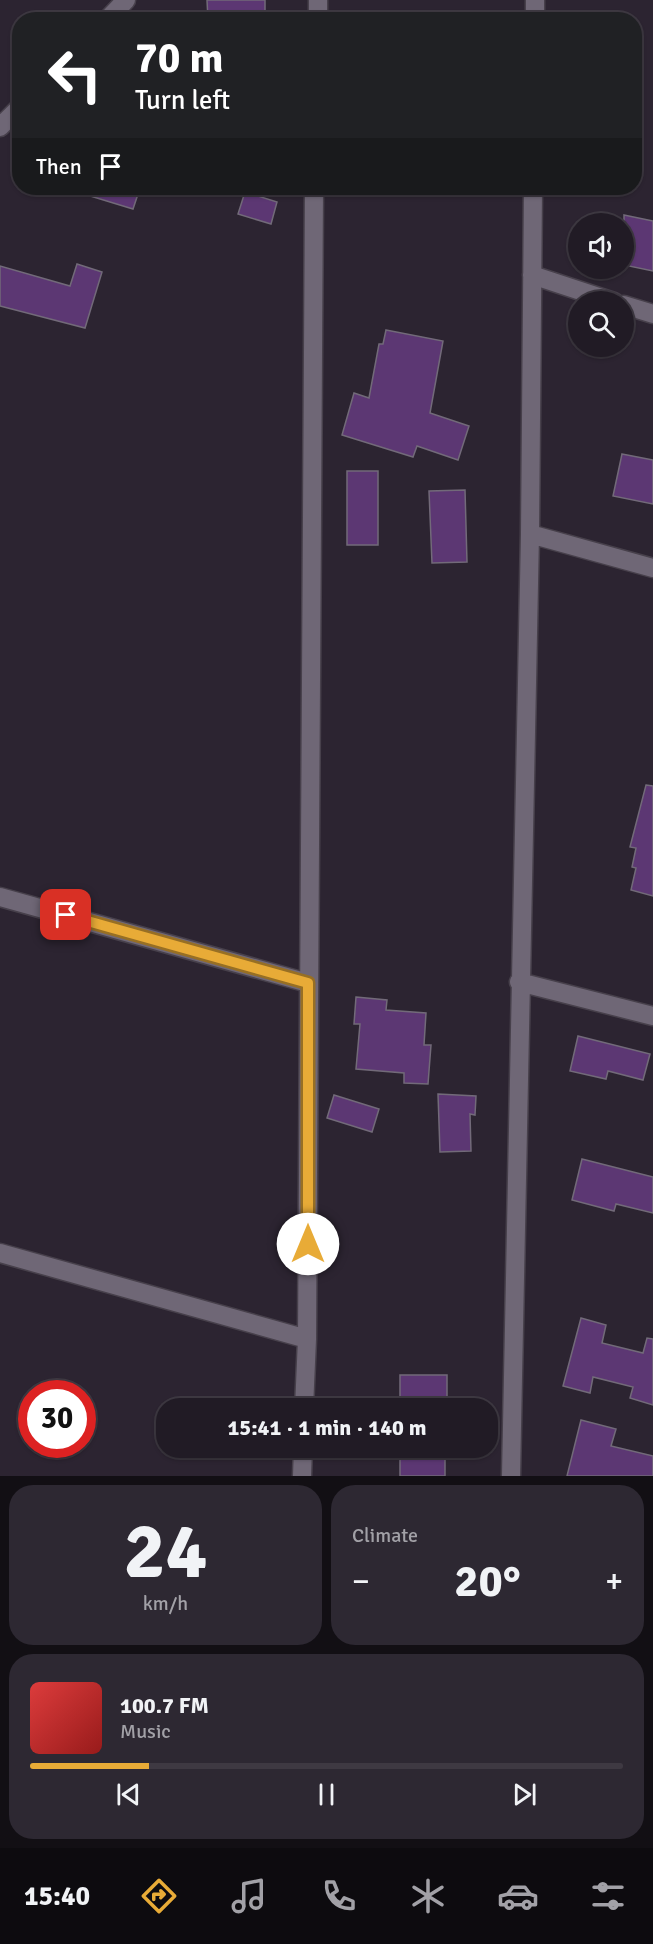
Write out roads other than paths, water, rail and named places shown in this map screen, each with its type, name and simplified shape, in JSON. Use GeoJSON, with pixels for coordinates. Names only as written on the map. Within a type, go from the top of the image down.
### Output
{"type":"FeatureCollection","features":[{"type":"Feature","properties":{"kind":"street"},"geometry":{"type":"LineString","coordinates":[[115,12],[126,0]]}},
{"type":"Feature","properties":{"kind":"street"},"geometry":{"type":"LineString","coordinates":[[0,127],[12,116]]}},
{"type":"Feature","properties":{"kind":"street"},"geometry":{"type":"LineString","coordinates":[[304,1398],[307,1340],[314,195]]}},
{"type":"Feature","properties":{"kind":"street"},"geometry":{"type":"LineString","coordinates":[[511,1476],[519,982],[530,534],[533,195]]}},
{"type":"Feature","properties":{"kind":"street"},"geometry":{"type":"LineString","coordinates":[[532,275],[581,291]]}},
{"type":"Feature","properties":{"kind":"street"},"geometry":{"type":"LineString","coordinates":[[634,308],[653,314]]}},
{"type":"Feature","properties":{"kind":"street"},"geometry":{"type":"LineString","coordinates":[[530,534],[653,568]]}},
{"type":"Feature","properties":{"kind":"street"},"geometry":{"type":"LineString","coordinates":[[0,897],[308,983]]}},
{"type":"Feature","properties":{"kind":"street"},"geometry":{"type":"LineString","coordinates":[[519,982],[653,1016]]}},
{"type":"Feature","properties":{"kind":"street"},"geometry":{"type":"LineString","coordinates":[[0,1252],[307,1340]]}},
{"type":"Feature","properties":{"kind":"street"},"geometry":{"type":"LineString","coordinates":[[302,1476],[303,1458]]}}]}
